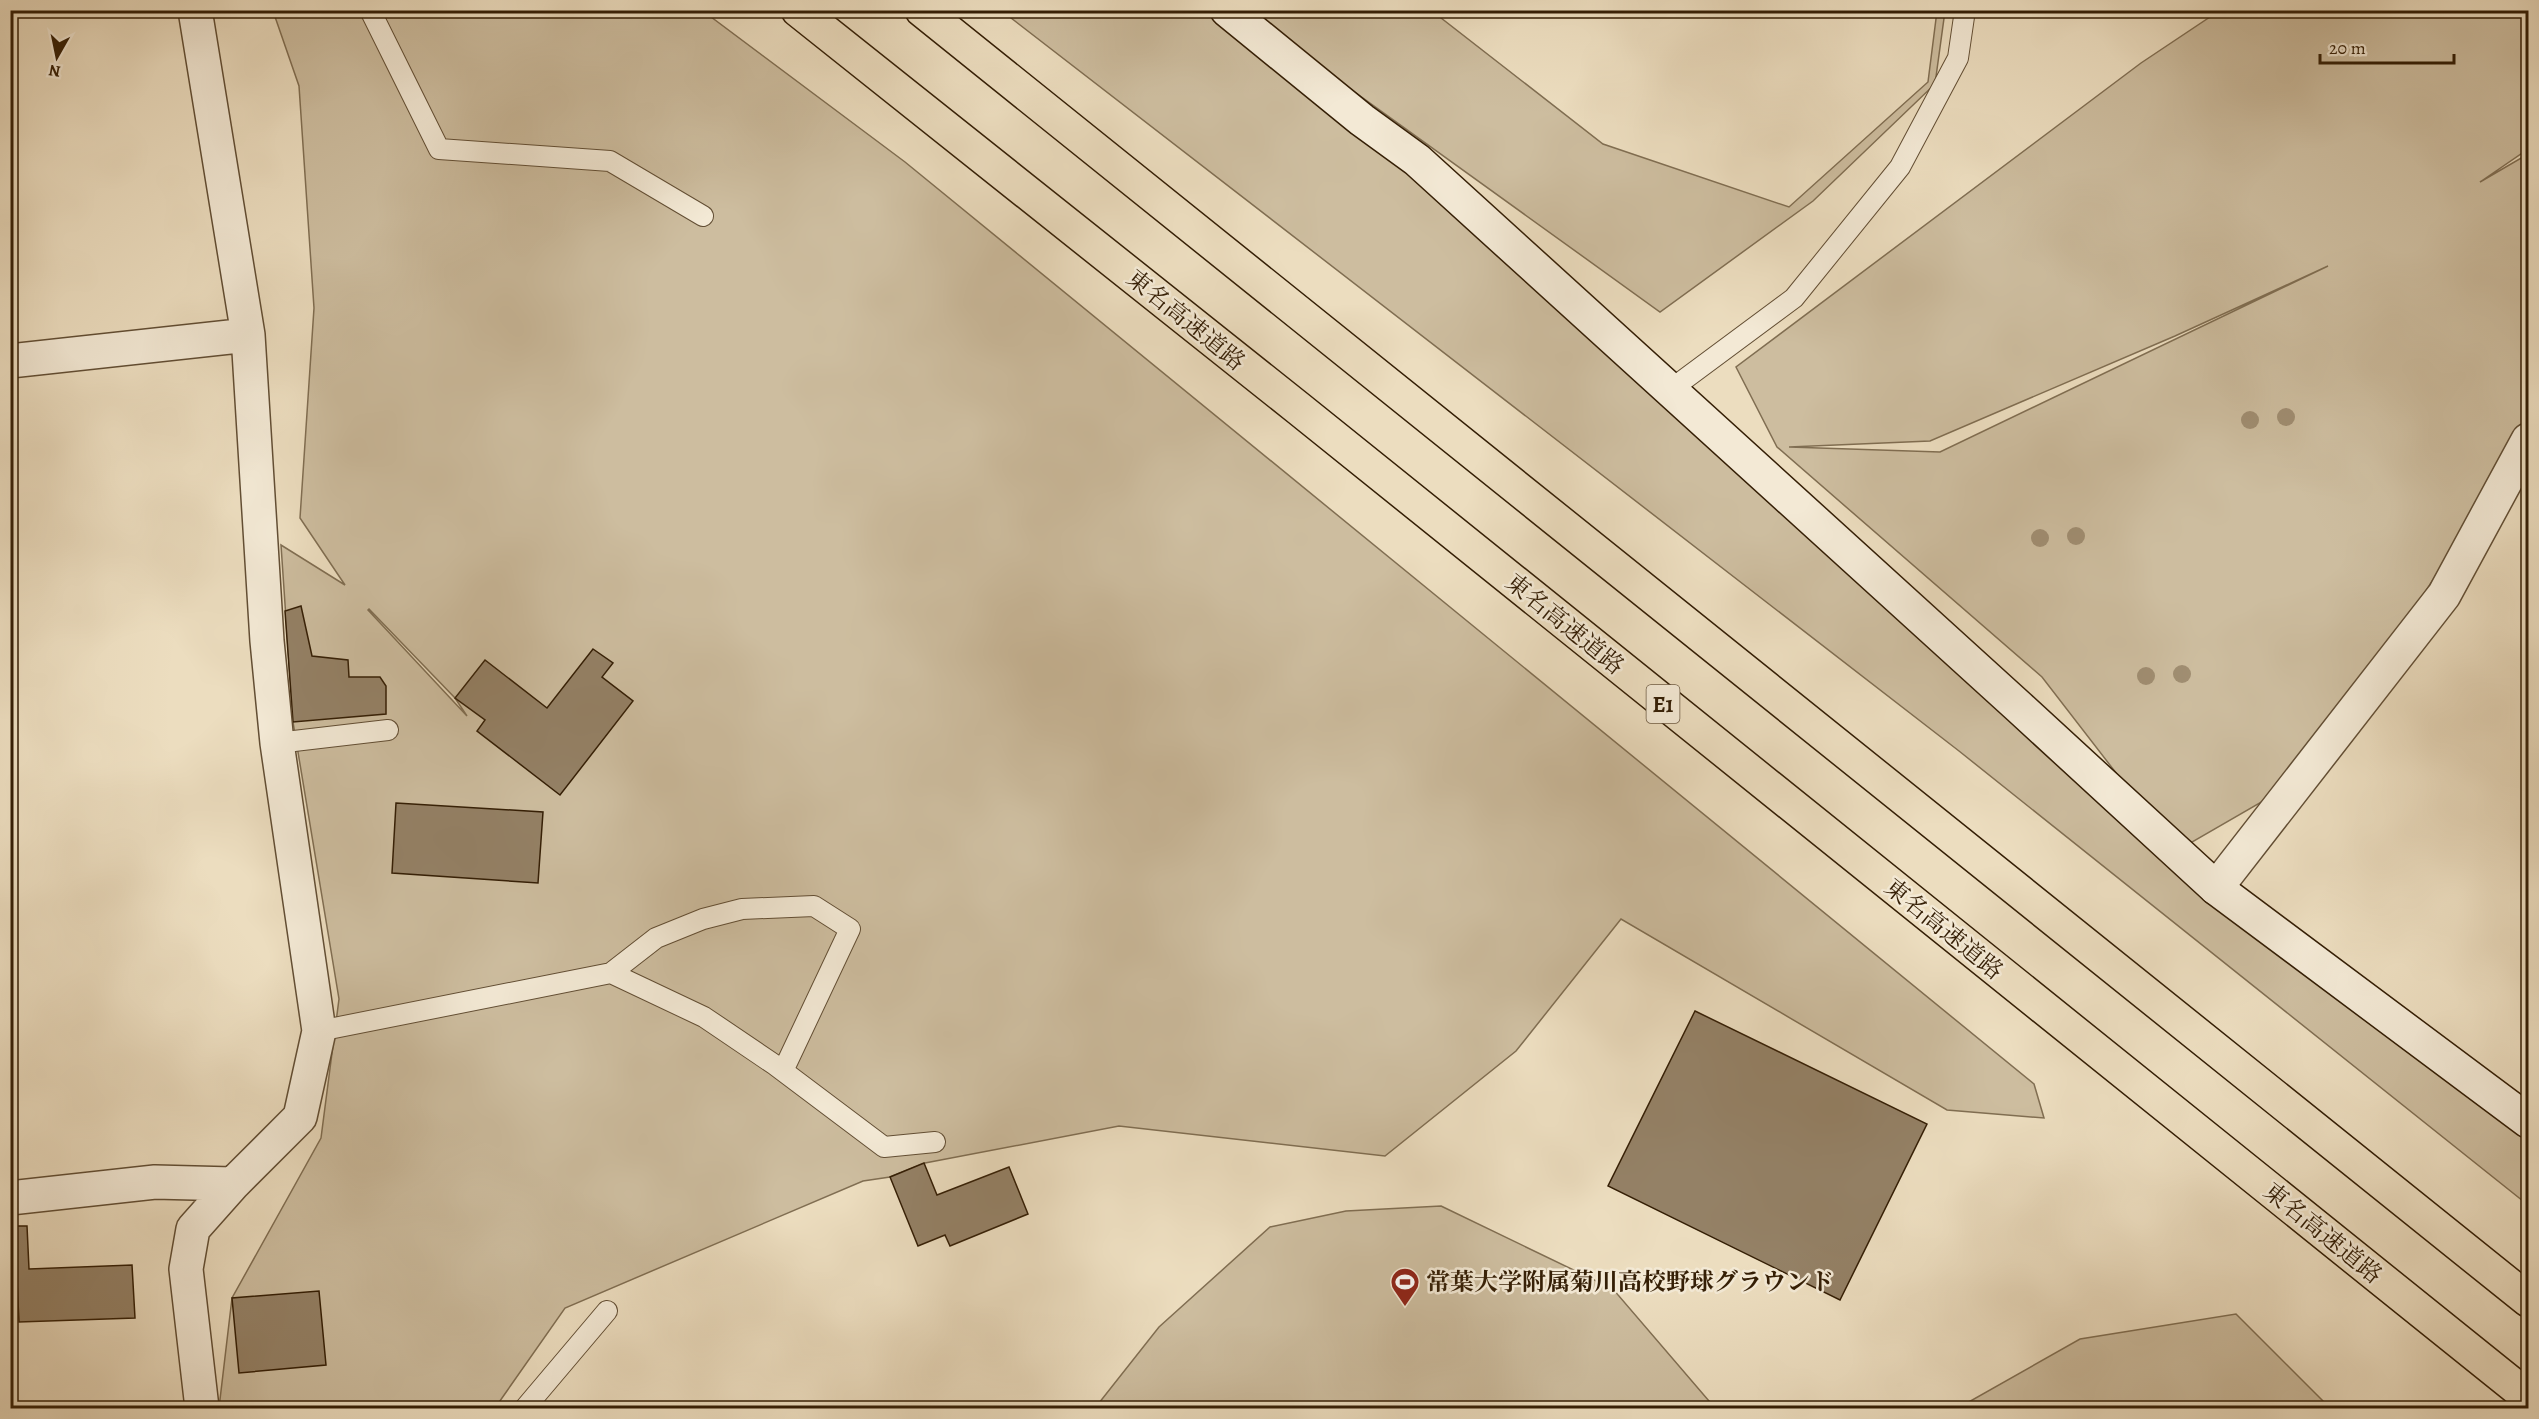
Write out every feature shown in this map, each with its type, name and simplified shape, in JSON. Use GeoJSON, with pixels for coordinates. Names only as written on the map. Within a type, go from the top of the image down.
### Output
{"type":"FeatureCollection","features":[{"type":"Feature","properties":{"kind":"highway","name":"東名高速道路"},"geometry":{"type":"LineString","coordinates":[[798,10],[2529,1398]]}},
{"type":"Feature","properties":{"kind":"highway"},"geometry":{"type":"LineString","coordinates":[[922,10],[1345,345],[1952,838],[2529,1300]]}},
{"type":"Feature","properties":{"kind":"street"},"geometry":{"type":"LineString","coordinates":[[195,10],[248,335],[267,641],[277,743],[320,1031],[300,1117],[193,1228],[186,1269],[202,1408]]}},
{"type":"Feature","properties":{"kind":"street"},"geometry":{"type":"LineString","coordinates":[[1227,10],[1362,120],[1417,160],[2216,888],[2529,1121]]}},
{"type":"Feature","properties":{"kind":"street"},"geometry":{"type":"LineString","coordinates":[[10,361],[248,335]]}},
{"type":"Feature","properties":{"kind":"street"},"geometry":{"type":"LineString","coordinates":[[2216,888],[2444,595],[2529,440]]}},
{"type":"Feature","properties":{"kind":"street"},"geometry":{"type":"LineString","coordinates":[[10,1198],[155,1182],[233,1184]]}},
{"type":"Feature","properties":{"kind":"lane"},"geometry":{"type":"LineString","coordinates":[[370,10],[439,148],[610,161],[703,216]]}},
{"type":"Feature","properties":{"kind":"lane"},"geometry":{"type":"LineString","coordinates":[[1670,390],[1794,298],[1900,167],[1958,58],[1965,10]]}},
{"type":"Feature","properties":{"kind":"lane"},"geometry":{"type":"LineString","coordinates":[[277,743],[388,730]]}},
{"type":"Feature","properties":{"kind":"lane"},"geometry":{"type":"LineString","coordinates":[[320,1031],[611,972],[656,938],[703,919],[742,909],[814,906],[850,929],[783,1071]]}},
{"type":"Feature","properties":{"kind":"lane"},"geometry":{"type":"LineString","coordinates":[[611,972],[704,1017],[783,1071],[884,1147],[935,1142]]}},
{"type":"Feature","properties":{"kind":"lane"},"geometry":{"type":"LineString","coordinates":[[525,1408],[607,1311]]}},
{"type":"Feature","properties":{"kind":"shaded area"},"geometry":{"type":"Polygon","coordinates":[[[273,11],[703,11],[905,162],[2034,1084],[2044,1118],[1947,1110],[1621,919],[1516,1051],[1385,1156],[1119,1126],[925,1163],[890,1177],[863,1181],[565,1308],[495,1408],[219,1408],[232,1298],[321,1138],[339,999],[293,722],[281,545],[345,585],[300,518],[314,308],[299,86],[273,11]],[[369,609],[467,716],[455,698],[369,609]]]}},
{"type":"Feature","properties":{"kind":"shaded area"},"geometry":{"type":"Polygon","coordinates":[[[1002,11],[1227,11],[2147,813],[2042,677],[1777,447],[1736,367],[2141,63],[2219,11],[2528,11],[2528,149],[2480,182],[2528,154],[2528,435],[2303,778],[2185,846],[2528,1120],[2528,1205],[1959,751],[1002,11]],[[2328,266],[2175,336],[1930,441],[1789,447],[1940,452],[2328,266]]]}},
{"type":"Feature","properties":{"kind":"shaded area"},"geometry":{"type":"Polygon","coordinates":[[[1242,11],[1432,11],[1603,144],[1789,207],[1928,82],[1937,11],[1945,11],[1935,84],[1813,201],[1660,312],[1242,11]]]}},
{"type":"Feature","properties":{"kind":"shaded area","name":"常葉大学附属菊川高校野球グラウンド"},"geometry":{"type":"Polygon","coordinates":[[[1441,1206],[1613,1289],[1715,1408],[1095,1408],[1159,1327],[1270,1227],[1346,1211],[1441,1206]]]}},
{"type":"Feature","properties":{"kind":"shaded area"},"geometry":{"type":"Polygon","coordinates":[[[2236,1314],[2330,1408],[1958,1408],[2080,1339],[2236,1314]]]}},
{"type":"Feature","properties":{"kind":"building"},"geometry":{"type":"Polygon","coordinates":[[[301,606],[312,656],[348,660],[349,677],[380,677],[386,686],[386,714],[293,722],[285,611],[301,606]]]}},
{"type":"Feature","properties":{"kind":"building"},"geometry":{"type":"Polygon","coordinates":[[[593,649],[613,663],[602,677],[633,701],[560,795],[477,731],[485,720],[455,698],[485,660],[547,708],[593,649]]]}},
{"type":"Feature","properties":{"kind":"building"},"geometry":{"type":"Polygon","coordinates":[[[396,803],[543,812],[538,883],[392,873],[396,803]]]}},
{"type":"Feature","properties":{"kind":"building"},"geometry":{"type":"Polygon","coordinates":[[[1695,1011],[1927,1124],[1840,1300],[1608,1186],[1695,1011]]]}},
{"type":"Feature","properties":{"kind":"building"},"geometry":{"type":"Polygon","coordinates":[[[924,1163],[937,1195],[1009,1167],[1028,1214],[950,1246],[945,1235],[918,1246],[890,1177],[924,1163]]]}},
{"type":"Feature","properties":{"kind":"building"},"geometry":{"type":"Polygon","coordinates":[[[10,1226],[27,1226],[29,1269],[132,1265],[135,1318],[19,1322],[17,1281],[10,1281],[10,1226]]]}},
{"type":"Feature","properties":{"kind":"building"},"geometry":{"type":"Polygon","coordinates":[[[319,1291],[326,1365],[239,1373],[232,1298],[319,1291]]]}},
{"type":"Feature","properties":{"kind":"place","name":"常葉大学附属菊川高校野球グラウンド"},"geometry":{"type":"Point","coordinates":[1405,1308]}}]}
